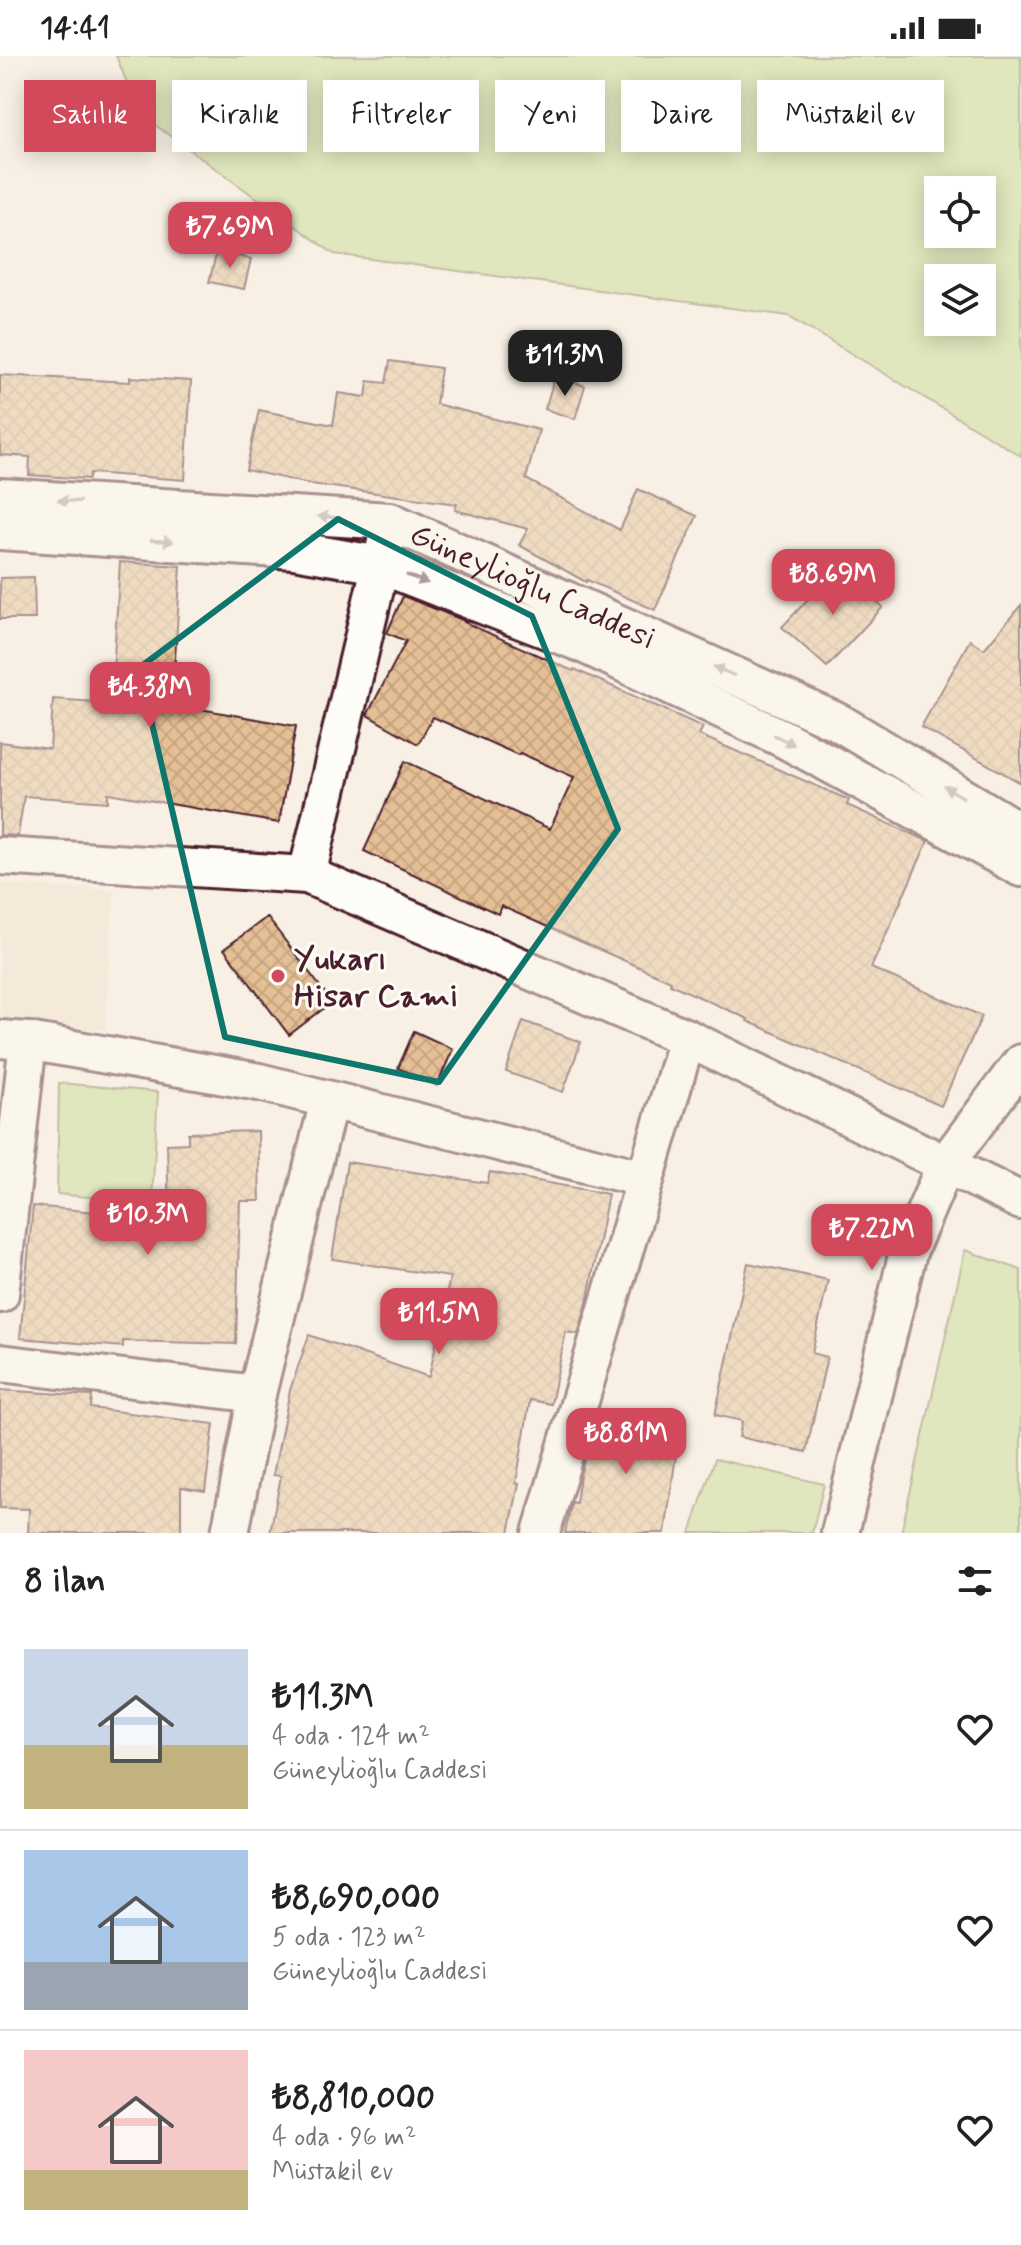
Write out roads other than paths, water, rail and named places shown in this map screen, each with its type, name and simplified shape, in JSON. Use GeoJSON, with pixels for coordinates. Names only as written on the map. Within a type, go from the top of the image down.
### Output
{"type":"FeatureCollection","features":[{"type":"Feature","properties":{"kind":"street","name":"Güneylioğlu Caddesi"},"geometry":{"type":"LineString","coordinates":[[0,497],[390,521],[840,723],[1021,832]]}},
{"type":"Feature","properties":{"kind":"street"},"geometry":{"type":"LineString","coordinates":[[307,875],[390,521]]}},
{"type":"Feature","properties":{"kind":"street","name":"Güneylioğlu Caddesi"},"geometry":{"type":"LineString","coordinates":[[0,531],[294,550],[380,565],[597,651],[784,739],[1021,868]]}},
{"type":"Feature","properties":{"kind":"street"},"geometry":{"type":"LineString","coordinates":[[0,856],[307,875],[687,1038],[1021,1201]]}},
{"type":"Feature","properties":{"kind":"street"},"geometry":{"type":"LineString","coordinates":[[541,1533],[687,1038]]}},
{"type":"Feature","properties":{"kind":"street"},"geometry":{"type":"LineString","coordinates":[[0,1294],[14,1040],[259,1082],[645,1179]]}},
{"type":"Feature","properties":{"kind":"street"},"geometry":{"type":"LineString","coordinates":[[840,1533],[908,1252],[946,1163],[1021,1063]]}},
{"type":"Feature","properties":{"kind":"street"},"geometry":{"type":"LineString","coordinates":[[230,1533],[257,1394],[329,1100]]}},
{"type":"Feature","properties":{"kind":"street"},"geometry":{"type":"LineString","coordinates":[[0,1363],[257,1394]]}},
{"type":"Feature","properties":{"kind":"place","name":"Yukarı Hisar Cami"},"geometry":{"type":"Point","coordinates":[278,976]}}]}
